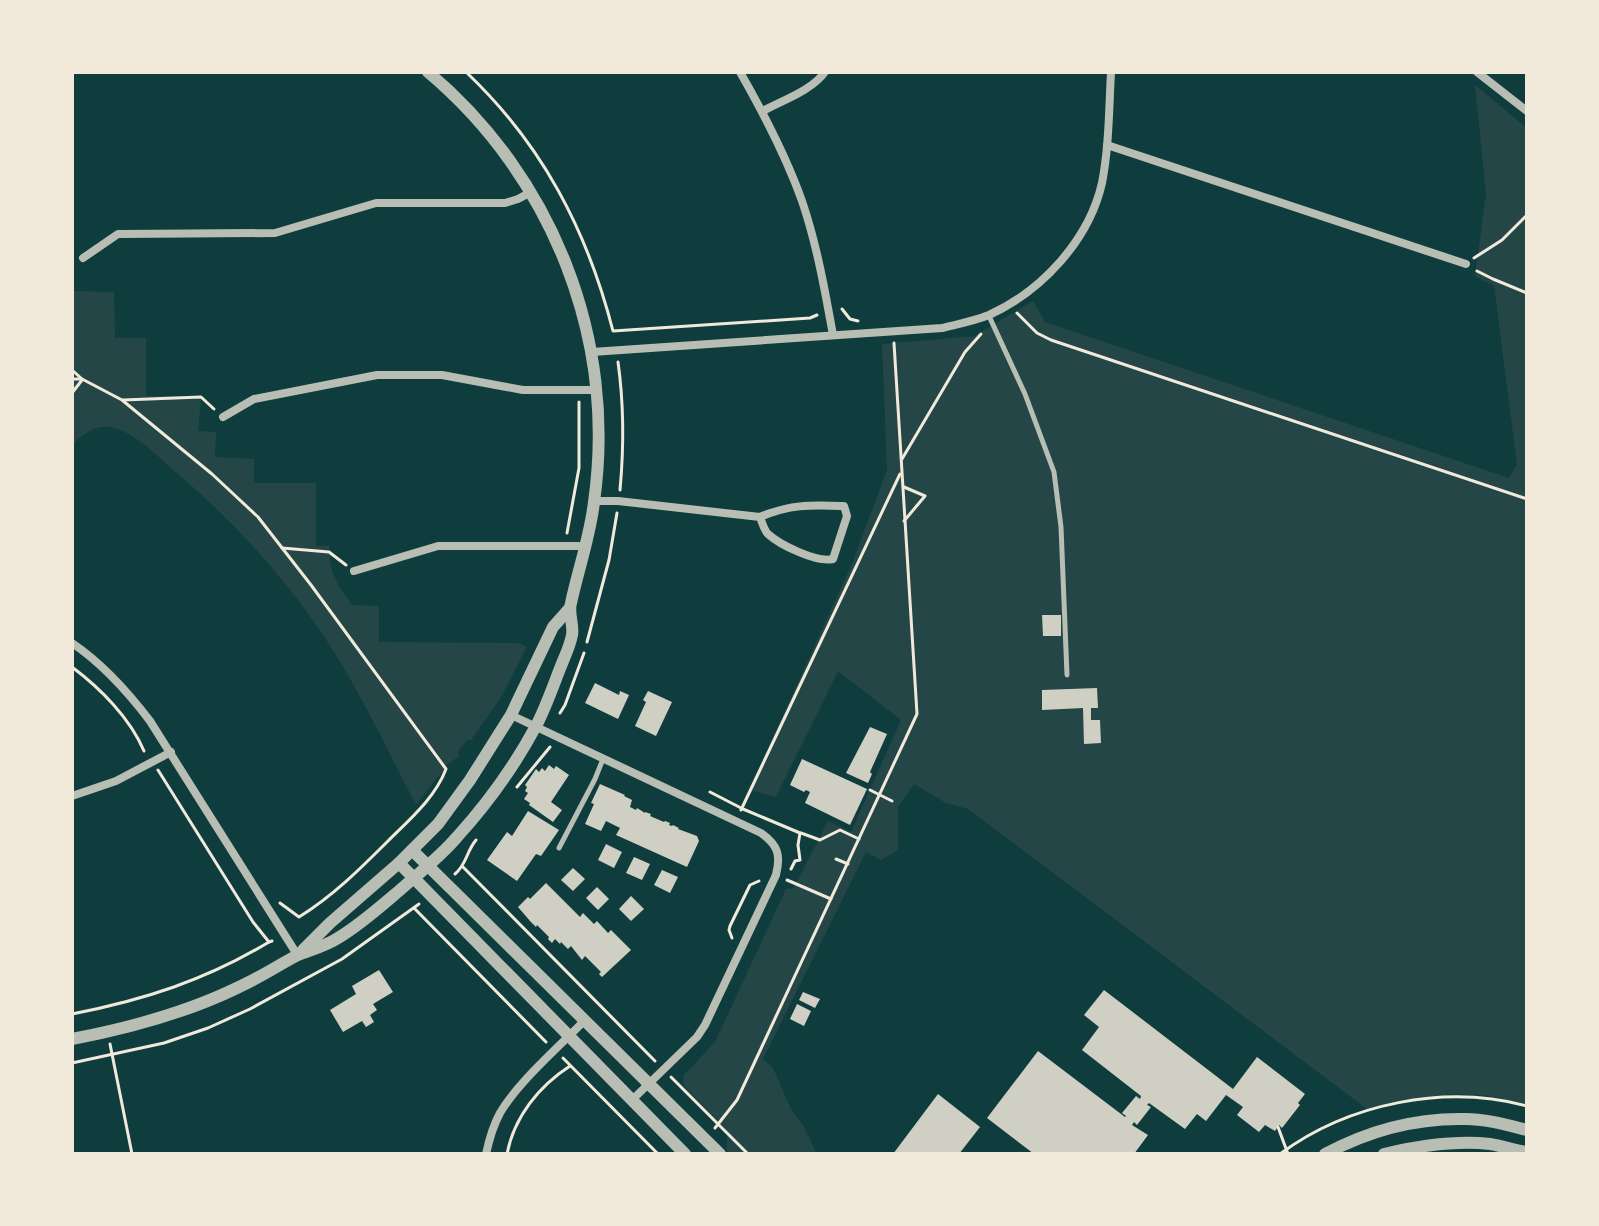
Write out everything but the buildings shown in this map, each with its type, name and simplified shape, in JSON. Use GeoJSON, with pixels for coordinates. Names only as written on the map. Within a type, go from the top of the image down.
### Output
{"type":"FeatureCollection","features":[{"type":"Feature","properties":{"kind":"street"},"geometry":{"type":"LineString","coordinates":[[72,1039],[180,1012],[240,987],[336,940],[377,909],[428,866],[491,796],[536,727],[573,634],[569,609],[586,546],[599,446],[592,352],[571,275],[531,192],[490,133],[451,91],[428,72]]}},
{"type":"Feature","properties":{"kind":"street"},"geometry":{"type":"LineString","coordinates":[[740,72],[763,111],[803,203],[821,269],[833,335]]}},
{"type":"Feature","properties":{"kind":"street"},"geometry":{"type":"LineString","coordinates":[[763,111],[809,86],[825,72]]}},
{"type":"Feature","properties":{"kind":"street"},"geometry":{"type":"LineString","coordinates":[[592,352],[942,328],[989,315],[1039,283],[1067,255],[1088,221],[1101,184],[1107,145],[1111,72]]}},
{"type":"Feature","properties":{"kind":"street"},"geometry":{"type":"LineString","coordinates":[[1477,72],[1526,107]]}},
{"type":"Feature","properties":{"kind":"street"},"geometry":{"type":"LineString","coordinates":[[1107,145],[1466,264]]}},
{"type":"Feature","properties":{"kind":"street"},"geometry":{"type":"LineString","coordinates":[[83,258],[118,234],[275,233],[376,203],[505,203],[531,192]]}},
{"type":"Feature","properties":{"kind":"street"},"geometry":{"type":"LineString","coordinates":[[223,417],[254,399],[377,375],[442,375],[523,390],[597,390]]}},
{"type":"Feature","properties":{"kind":"street"},"geometry":{"type":"LineString","coordinates":[[594,501],[760,517],[805,504],[844,506],[847,516],[833,559],[826,561],[794,550],[767,533],[760,517]]}},
{"type":"Feature","properties":{"kind":"street"},"geometry":{"type":"LineString","coordinates":[[354,571],[438,546],[586,546]]}},
{"type":"Feature","properties":{"kind":"street"},"geometry":{"type":"LineString","coordinates":[[298,956],[330,923],[399,863],[446,813],[511,715],[553,627],[569,609]]}},
{"type":"Feature","properties":{"kind":"street"},"geometry":{"type":"LineString","coordinates":[[72,643],[128,692],[171,752],[298,956]]}},
{"type":"Feature","properties":{"kind":"street"},"geometry":{"type":"LineString","coordinates":[[511,715],[761,833],[774,845],[778,857],[776,875],[705,1025],[697,1037],[632,1100]]}},
{"type":"Feature","properties":{"kind":"street"},"geometry":{"type":"LineString","coordinates":[[72,796],[116,781],[171,752]]}},
{"type":"Feature","properties":{"kind":"street"},"geometry":{"type":"LineString","coordinates":[[412,850],[720,1154]]}},
{"type":"Feature","properties":{"kind":"street"},"geometry":{"type":"LineString","coordinates":[[399,863],[685,1154]]}},
{"type":"Feature","properties":{"kind":"street"},"geometry":{"type":"LineString","coordinates":[[497,962],[512,948]]}},
{"type":"Feature","properties":{"kind":"street"},"geometry":{"type":"LineString","coordinates":[[486,1154],[501,1112],[519,1088],[585,1020]]}},
{"type":"Feature","properties":{"kind":"street"},"geometry":{"type":"LineString","coordinates":[[1325,1154],[1378,1131],[1421,1122],[1466,1119],[1527,1130]]}},
{"type":"Feature","properties":{"kind":"street"},"geometry":{"type":"LineString","coordinates":[[1384,1154],[1423,1146],[1462,1143],[1490,1144],[1527,1152]]}},
{"type":"Feature","properties":{"kind":"lane"},"geometry":{"type":"LineString","coordinates":[[989,315],[1025,394],[1054,472],[1061,527],[1067,675]]}},
{"type":"Feature","properties":{"kind":"lane"},"geometry":{"type":"LineString","coordinates":[[559,848],[603,759]]}},
{"type":"Feature","properties":{"kind":"path"},"geometry":{"type":"LineString","coordinates":[[466,72],[513,123],[541,160],[565,201],[581,233],[603,292],[613,331],[810,318],[841,307],[850,319],[864,323]]}},
{"type":"Feature","properties":{"kind":"path"},"geometry":{"type":"LineString","coordinates":[[1527,215],[1502,240],[1466,264],[1527,293]]}},
{"type":"Feature","properties":{"kind":"path"},"geometry":{"type":"LineString","coordinates":[[1012,302],[1027,324],[1051,340],[1527,499]]}},
{"type":"Feature","properties":{"kind":"path"},"geometry":{"type":"LineString","coordinates":[[705,1140],[737,1100],[917,714],[893,331]]}},
{"type":"Feature","properties":{"kind":"path"},"geometry":{"type":"LineString","coordinates":[[901,459],[965,352],[981,334]]}},
{"type":"Feature","properties":{"kind":"path"},"geometry":{"type":"LineString","coordinates":[[618,365],[623,413],[623,462],[618,501]]}},
{"type":"Feature","properties":{"kind":"path"},"geometry":{"type":"LineString","coordinates":[[72,370],[82,379],[122,400],[212,474],[258,517],[446,769],[423,806],[345,884],[269,942],[196,980],[151,996],[72,1014]]}},
{"type":"Feature","properties":{"kind":"path"},"geometry":{"type":"LineString","coordinates":[[72,379],[82,379]]}},
{"type":"Feature","properties":{"kind":"path"},"geometry":{"type":"LineString","coordinates":[[72,393],[82,379]]}},
{"type":"Feature","properties":{"kind":"path"},"geometry":{"type":"LineString","coordinates":[[564,546],[579,468],[579,390]]}},
{"type":"Feature","properties":{"kind":"path"},"geometry":{"type":"LineString","coordinates":[[122,400],[201,397],[223,417]]}},
{"type":"Feature","properties":{"kind":"path"},"geometry":{"type":"LineString","coordinates":[[735,820],[743,809],[902,472]]}},
{"type":"Feature","properties":{"kind":"path"},"geometry":{"type":"LineString","coordinates":[[902,486],[925,496],[904,521]]}},
{"type":"Feature","properties":{"kind":"path"},"geometry":{"type":"LineString","coordinates":[[282,548],[329,552],[354,571]]}},
{"type":"Feature","properties":{"kind":"path"},"geometry":{"type":"LineString","coordinates":[[72,667],[91,681],[117,710],[253,922],[269,942]]}},
{"type":"Feature","properties":{"kind":"path"},"geometry":{"type":"LineString","coordinates":[[513,793],[549,747],[561,752]]}},
{"type":"Feature","properties":{"kind":"path"},"geometry":{"type":"LineString","coordinates":[[870,790],[892,801]]}},
{"type":"Feature","properties":{"kind":"path"},"geometry":{"type":"LineString","coordinates":[[800,833],[820,840],[840,830],[859,839]]}},
{"type":"Feature","properties":{"kind":"path"},"geometry":{"type":"LineString","coordinates":[[477,839],[468,850],[463,867],[748,1154]]}},
{"type":"Feature","properties":{"kind":"path"},"geometry":{"type":"LineString","coordinates":[[836,859],[848,864]]}},
{"type":"Feature","properties":{"kind":"path"},"geometry":{"type":"LineString","coordinates":[[776,875],[831,899]]}},
{"type":"Feature","properties":{"kind":"path"},"geometry":{"type":"LineString","coordinates":[[732,938],[729,930],[737,912],[750,885],[759,881]]}},
{"type":"Feature","properties":{"kind":"path"},"geometry":{"type":"LineString","coordinates":[[276,900],[299,917]]}},
{"type":"Feature","properties":{"kind":"path"},"geometry":{"type":"LineString","coordinates":[[72,1063],[164,1043],[250,1009],[342,959],[414,908],[658,1154]]}},
{"type":"Feature","properties":{"kind":"path"},"geometry":{"type":"LineString","coordinates":[[509,1004],[515,1000]]}},
{"type":"Feature","properties":{"kind":"path"},"geometry":{"type":"LineString","coordinates":[[107,1032],[132,1154]]}},
{"type":"Feature","properties":{"kind":"path"},"geometry":{"type":"LineString","coordinates":[[507,1154],[512,1134],[525,1110],[540,1090],[570,1066]]}},
{"type":"Feature","properties":{"kind":"path"},"geometry":{"type":"LineString","coordinates":[[1278,1127],[1286,1152],[1280,1154]]}},
{"type":"Feature","properties":{"kind":"shaded area"},"geometry":{"type":"Polygon","coordinates":[[[1475,85],[1527,128],[1527,1105],[1467,1094],[1427,1097],[1367,1109],[968,809],[946,803],[914,784],[898,807],[898,850],[881,860],[866,852],[763,1059],[773,1068],[791,1109],[817,1154],[731,1154],[727,1151],[727,1130],[686,1088],[684,1075],[715,1042],[786,889],[793,889],[828,821],[851,832],[901,720],[838,671],[776,797],[749,790],[851,566],[887,470],[882,344],[974,336],[1033,301],[1045,322],[1509,478],[1517,464],[1494,286],[1475,276],[1486,194],[1475,85]]]}},
{"type":"Feature","properties":{"kind":"shaded area"},"geometry":{"type":"Polygon","coordinates":[[[72,291],[114,292],[115,338],[146,338],[146,396],[201,400],[198,431],[216,432],[215,457],[254,459],[254,483],[316,483],[316,546],[329,546],[335,578],[352,605],[379,606],[379,642],[519,643],[527,647],[500,699],[471,740],[467,740],[458,751],[459,756],[447,765],[416,805],[362,699],[325,638],[291,591],[234,526],[192,486],[126,432],[109,427],[93,429],[72,445],[72,291]]]}}]}
